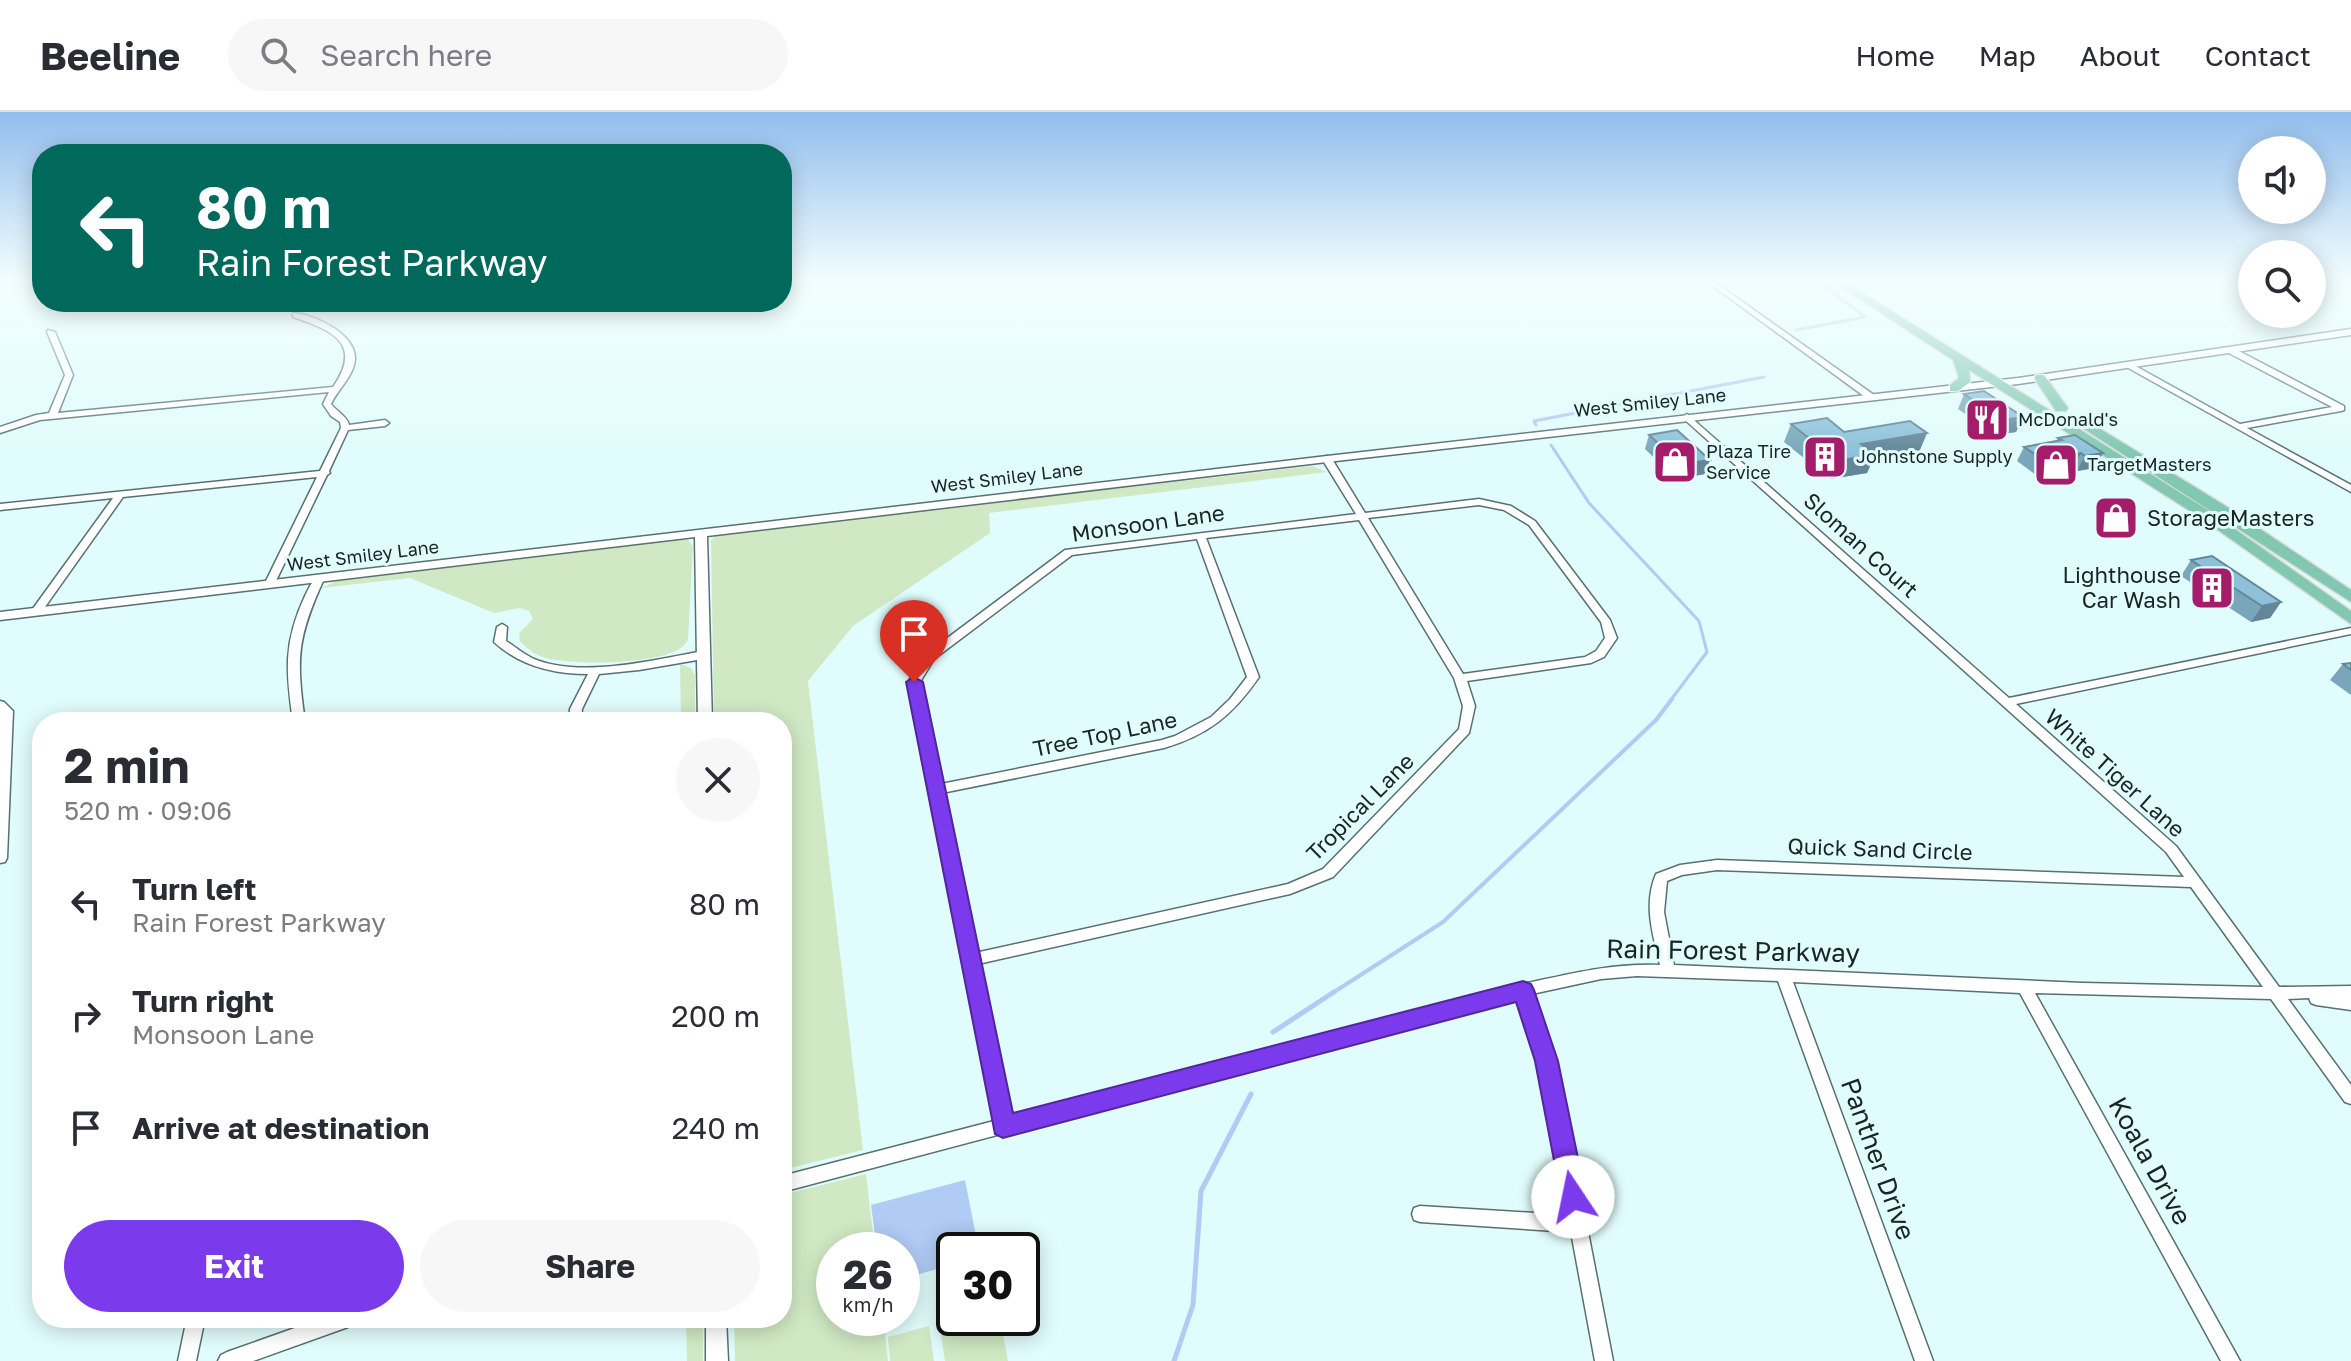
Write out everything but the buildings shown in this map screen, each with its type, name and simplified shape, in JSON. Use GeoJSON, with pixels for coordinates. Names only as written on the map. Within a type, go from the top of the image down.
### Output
{"type":"FeatureCollection","features":[{"type":"Feature","properties":{"kind":"main road"},"geometry":{"type":"LineString","coordinates":[[1930,339],[2250,545],[2351,619]]}},
{"type":"Feature","properties":{"kind":"main road"},"geometry":{"type":"LineString","coordinates":[[1951,339],[2224,511],[2351,597]]}},
{"type":"Feature","properties":{"kind":"main road"},"geometry":{"type":"LineString","coordinates":[[1954,388],[1966,379],[1958,357]]}},
{"type":"Feature","properties":{"kind":"main road"},"geometry":{"type":"LineString","coordinates":[[2040,378],[2061,408]]}},
{"type":"Feature","properties":{"kind":"main road"},"geometry":{"type":"LineString","coordinates":[[2250,545],[2351,604]]}},
{"type":"Feature","properties":{"kind":"street"},"geometry":{"type":"LineString","coordinates":[[52,416],[69,375],[54,339]]}},
{"type":"Feature","properties":{"kind":"street"},"geometry":{"type":"LineString","coordinates":[[269,585],[345,428],[344,421],[327,404],[348,371],[351,355],[345,339]]}},
{"type":"Feature","properties":{"kind":"street"},"geometry":{"type":"LineString","coordinates":[[1790,339],[1871,397]]}},
{"type":"Feature","properties":{"kind":"street","name":"West Smiley Lane"},"geometry":{"type":"LineString","coordinates":[[0,616],[1687,417],[2018,381],[2302,339]]}},
{"type":"Feature","properties":{"kind":"street"},"geometry":{"type":"LineString","coordinates":[[2230,350],[2341,408],[2238,427]]}},
{"type":"Feature","properties":{"kind":"street"},"geometry":{"type":"LineString","coordinates":[[2127,365],[2351,489]]}},
{"type":"Feature","properties":{"kind":"street"},"geometry":{"type":"LineString","coordinates":[[0,430],[52,416],[334,389]]}},
{"type":"Feature","properties":{"kind":"street","name":"Sloman Court"},"geometry":{"type":"LineString","coordinates":[[1687,417],[2007,702]]}},
{"type":"Feature","properties":{"kind":"street"},"geometry":{"type":"LineString","coordinates":[[345,428],[385,423]]}},
{"type":"Feature","properties":{"kind":"street","name":"Tropical Lane"},"geometry":{"type":"LineString","coordinates":[[969,960],[1290,889],[1328,873],[1465,730],[1469,706],[1460,678],[1327,459]]}},
{"type":"Feature","properties":{"kind":"street"},"geometry":{"type":"LineString","coordinates":[[0,507],[325,473]]}},
{"type":"Feature","properties":{"kind":"street"},"geometry":{"type":"LineString","coordinates":[[36,612],[120,495]]}},
{"type":"Feature","properties":{"kind":"street","name":"Monsoon Lane"},"geometry":{"type":"LineString","coordinates":[[1003,1127],[914,682],[930,657],[1069,552],[1479,502],[1504,505],[1520,512],[1532,523],[1606,622],[1611,638],[1607,648],[1587,660],[1460,678]]}},
{"type":"Feature","properties":{"kind":"street"},"geometry":{"type":"LineString","coordinates":[[701,533],[705,712]]}},
{"type":"Feature","properties":{"kind":"street","name":"Tree Top Lane"},"geometry":{"type":"LineString","coordinates":[[935,790],[1164,744],[1196,734],[1225,712],[1253,677],[1200,535]]}},
{"type":"Feature","properties":{"kind":"street"},"geometry":{"type":"LineString","coordinates":[[297,712],[291,669],[293,645],[298,622],[319,579]]}},
{"type":"Feature","properties":{"kind":"street"},"geometry":{"type":"LineString","coordinates":[[502,627],[500,642],[529,661],[594,673],[703,655]]}},
{"type":"Feature","properties":{"kind":"street"},"geometry":{"type":"LineString","coordinates":[[2007,702],[2351,631]]}},
{"type":"Feature","properties":{"kind":"street"},"geometry":{"type":"LineString","coordinates":[[576,712],[594,673]]}},
{"type":"Feature","properties":{"kind":"street","name":"White Tiger Lane"},"geometry":{"type":"LineString","coordinates":[[2007,702],[2171,849],[2351,1097]]}},
{"type":"Feature","properties":{"kind":"street"},"geometry":{"type":"LineString","coordinates":[[0,705],[7,711],[0,858]]}},
{"type":"Feature","properties":{"kind":"street","name":"Quick Sand Circle"},"geometry":{"type":"LineString","coordinates":[[1668,971],[1657,920],[1656,891],[1661,878],[1694,867],[2193,882]]}},
{"type":"Feature","properties":{"kind":"street","name":"Rain Forest Parkway"},"geometry":{"type":"LineString","coordinates":[[792,1181],[1523,990],[1601,973],[1668,971],[2024,987],[2277,994],[2351,992]]}},
{"type":"Feature","properties":{"kind":"street","name":"Panther Drive"},"geometry":{"type":"LineString","coordinates":[[1783,975],[1924,1361]]}},
{"type":"Feature","properties":{"kind":"street","name":"Koala Drive"},"geometry":{"type":"LineString","coordinates":[[2024,987],[2231,1361]]}},
{"type":"Feature","properties":{"kind":"street"},"geometry":{"type":"LineString","coordinates":[[1523,990],[1547,1061],[1604,1361]]}},
{"type":"Feature","properties":{"kind":"street","name":"Rain Forest Parkway"},"geometry":{"type":"LineString","coordinates":[[2277,994],[2351,1004]]}},
{"type":"Feature","properties":{"kind":"street"},"geometry":{"type":"LineString","coordinates":[[1420,1214],[1578,1224]]}},
{"type":"Feature","properties":{"kind":"street"},"geometry":{"type":"LineString","coordinates":[[187,1361],[194,1328]]}},
{"type":"Feature","properties":{"kind":"street"},"geometry":{"type":"LineString","coordinates":[[227,1361],[320,1328]]}},
{"type":"Feature","properties":{"kind":"street"},"geometry":{"type":"LineString","coordinates":[[716,1328],[717,1361]]}},
{"type":"Feature","properties":{"kind":"green space"},"geometry":{"type":"Polygon","coordinates":[[[1312,466],[1327,472],[989,513],[990,533],[853,626],[808,681],[863,1150],[792,1168],[792,712],[714,712],[711,540],[717,535],[1312,466]]]}},
{"type":"Feature","properties":{"kind":"green space"},"geometry":{"type":"Polygon","coordinates":[[[688,540],[693,546],[688,640],[679,649],[664,655],[622,662],[577,662],[542,657],[520,641],[519,633],[533,619],[529,611],[520,608],[494,613],[410,578],[321,588],[342,579],[688,540]]]}},
{"type":"Feature","properties":{"kind":"green space"},"geometry":{"type":"Polygon","coordinates":[[[680,664],[691,668],[695,676],[695,712],[681,712],[680,664]]]}},
{"type":"Feature","properties":{"kind":"green space"},"geometry":{"type":"Polygon","coordinates":[[[866,1174],[873,1232],[816,1232],[816,1336],[885,1336],[888,1361],[735,1361],[734,1328],[792,1328],[792,1192],[866,1174]]]}},
{"type":"Feature","properties":{"kind":"green space"},"geometry":{"type":"Polygon","coordinates":[[[929,1326],[934,1361],[890,1361],[888,1337],[920,1336],[920,1328],[929,1326]]]}},
{"type":"Feature","properties":{"kind":"green space"},"geometry":{"type":"Polygon","coordinates":[[[686,1328],[703,1328],[703,1361],[687,1361],[686,1328]]]}},
{"type":"Feature","properties":{"kind":"green space"},"geometry":{"type":"Polygon","coordinates":[[[941,1336],[1003,1336],[1008,1361],[945,1361],[941,1336]]]}},
{"type":"Feature","properties":{"kind":"water"},"geometry":{"type":"Polygon","coordinates":[[[965,1180],[975,1232],[936,1232],[936,1269],[920,1274],[920,1232],[875,1232],[871,1205],[965,1180]]]}},
{"type":"Feature","properties":{"kind":"waterway"},"geometry":{"type":"LineString","coordinates":[[1536,425],[1534,421],[1764,377]]}},
{"type":"Feature","properties":{"kind":"waterway"},"geometry":{"type":"LineString","coordinates":[[1551,445],[1589,503],[1699,621],[1707,652],[1670,701]]}},
{"type":"Feature","properties":{"kind":"waterway"},"geometry":{"type":"LineString","coordinates":[[1331,994],[1443,922],[1656,720],[1672,699]]}},
{"type":"Feature","properties":{"kind":"waterway"},"geometry":{"type":"LineString","coordinates":[[1273,1032],[1334,992]]}},
{"type":"Feature","properties":{"kind":"waterway"},"geometry":{"type":"LineString","coordinates":[[1174,1361],[1193,1305],[1201,1191],[1251,1094]]}},
{"type":"Feature","properties":{"kind":"place","name":"McDonald's"},"geometry":{"type":"Point","coordinates":[1987,420]}},
{"type":"Feature","properties":{"kind":"place","name":"Johnstone Supply"},"geometry":{"type":"Point","coordinates":[1825,457]}},
{"type":"Feature","properties":{"kind":"place","name":"Plaza Tire Service"},"geometry":{"type":"Point","coordinates":[1675,462]}},
{"type":"Feature","properties":{"kind":"place","name":"TargetMasters"},"geometry":{"type":"Point","coordinates":[2056,465]}},
{"type":"Feature","properties":{"kind":"place","name":"StorageMasters"},"geometry":{"type":"Point","coordinates":[2116,518]}},
{"type":"Feature","properties":{"kind":"place","name":"Lighthouse Car Wash"},"geometry":{"type":"Point","coordinates":[2212,588]}},
{"type":"Feature","properties":{"kind":"route"},"geometry":{"type":"LineString","coordinates":[[914,682],[1003,1127],[1523,990],[1547,1061],[1573,1197]]}}]}
